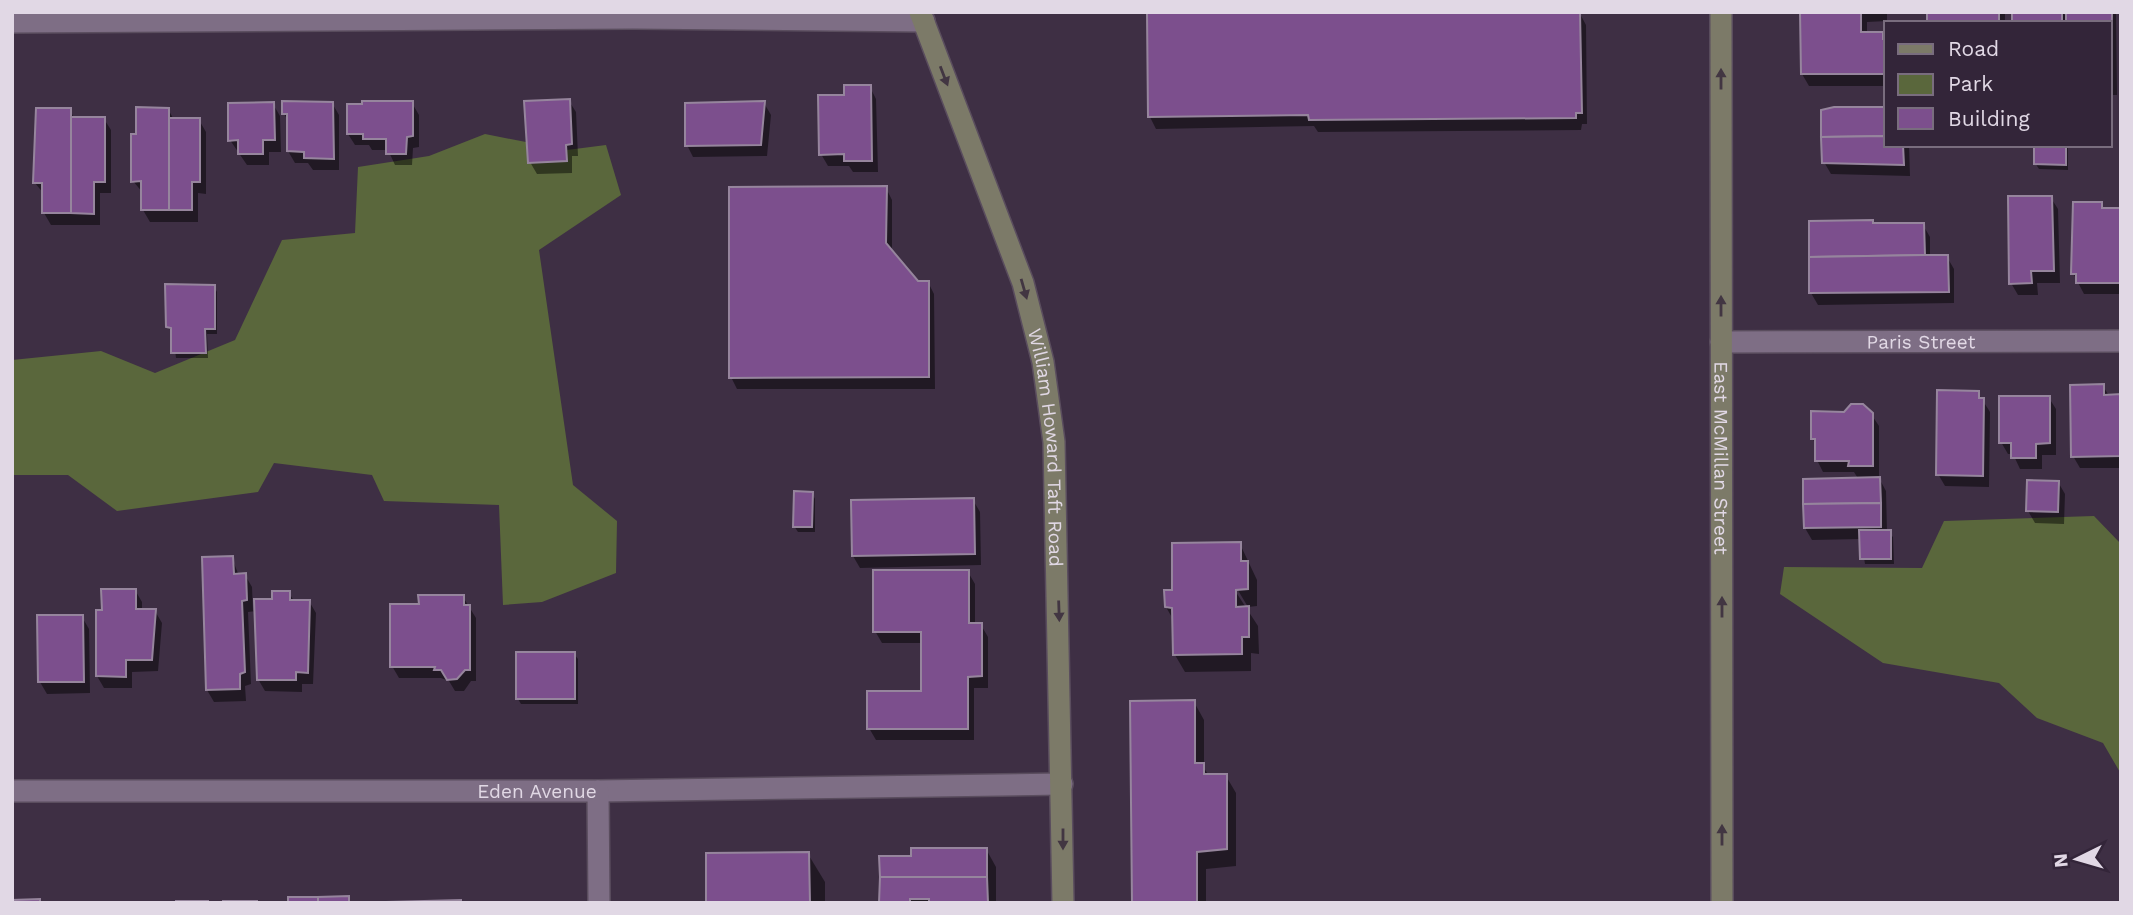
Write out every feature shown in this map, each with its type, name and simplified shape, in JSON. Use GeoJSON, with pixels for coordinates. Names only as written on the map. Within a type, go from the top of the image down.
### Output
{"type":"FeatureCollection","features":[{"type":"Feature","properties":{"kind":"main road","name":"East McMillan Street"},"geometry":{"type":"LineString","coordinates":[[1721,12],[1721,903]]}},
{"type":"Feature","properties":{"kind":"main road","name":"William Howard Taft Road"},"geometry":{"type":"LineString","coordinates":[[922,17],[1023,283],[1043,362],[1054,442],[1063,903]]}},
{"type":"Feature","properties":{"kind":"street"},"geometry":{"type":"LineString","coordinates":[[12,22],[922,17]]}},
{"type":"Feature","properties":{"kind":"street","name":"Paris Street"},"geometry":{"type":"LineString","coordinates":[[1721,342],[2121,341]]}},
{"type":"Feature","properties":{"kind":"street","name":"Eden Avenue"},"geometry":{"type":"LineString","coordinates":[[12,790],[598,790],[1062,784]]}},
{"type":"Feature","properties":{"kind":"street"},"geometry":{"type":"LineString","coordinates":[[598,790],[599,903]]}},
{"type":"Feature","properties":{"kind":"green space"},"geometry":{"type":"Polygon","coordinates":[[[485,134],[567,150],[606,145],[621,195],[539,250],[573,485],[617,521],[616,573],[542,602],[503,605],[499,505],[384,501],[372,475],[274,463],[258,492],[117,511],[68,475],[12,475],[12,360],[101,351],[155,373],[235,340],[282,240],[355,233],[358,167],[429,156],[485,134]]]}},
{"type":"Feature","properties":{"kind":"green space"},"geometry":{"type":"Polygon","coordinates":[[[2094,516],[2121,544],[2121,774],[2103,743],[2037,718],[1999,683],[1883,663],[1780,594],[1784,567],[1922,568],[1944,521],[2094,516]]]}},
{"type":"Feature","properties":{"kind":"building"},"geometry":{"type":"Polygon","coordinates":[[[1147,12],[1580,12],[1582,113],[1576,113],[1576,118],[1309,120],[1308,115],[1148,117],[1147,12]]]}},
{"type":"Feature","properties":{"kind":"building"},"geometry":{"type":"Polygon","coordinates":[[[1800,12],[1861,12],[1861,32],[1883,32],[1884,74],[1801,74],[1800,12]]]}},
{"type":"Feature","properties":{"kind":"building"},"geometry":{"type":"Polygon","coordinates":[[[1927,12],[1999,12],[1999,21],[1927,21],[1927,12]]]}},
{"type":"Feature","properties":{"kind":"building"},"geometry":{"type":"Polygon","coordinates":[[[2012,12],[2062,12],[2062,21],[2012,21],[2012,12]]]}},
{"type":"Feature","properties":{"kind":"building"},"geometry":{"type":"Polygon","coordinates":[[[2066,12],[2112,12],[2112,21],[2066,21],[2066,12]]]}},
{"type":"Feature","properties":{"kind":"building"},"geometry":{"type":"Polygon","coordinates":[[[844,85],[871,85],[872,161],[844,161],[844,154],[819,155],[818,95],[844,95],[844,85]]]}},
{"type":"Feature","properties":{"kind":"building"},"geometry":{"type":"Polygon","coordinates":[[[570,99],[572,144],[566,145],[567,161],[528,163],[524,101],[570,99]]]}},
{"type":"Feature","properties":{"kind":"building"},"geometry":{"type":"Polygon","coordinates":[[[282,101],[333,102],[334,159],[304,158],[304,152],[287,151],[287,114],[282,114],[282,101]]]}},
{"type":"Feature","properties":{"kind":"building"},"geometry":{"type":"Polygon","coordinates":[[[362,101],[413,101],[413,136],[407,137],[406,154],[386,154],[386,139],[363,139],[363,134],[347,134],[347,104],[362,104],[362,101]]]}},
{"type":"Feature","properties":{"kind":"building"},"geometry":{"type":"Polygon","coordinates":[[[765,101],[761,145],[685,146],[685,103],[765,101]]]}},
{"type":"Feature","properties":{"kind":"building"},"geometry":{"type":"Polygon","coordinates":[[[274,102],[275,140],[263,140],[263,154],[238,154],[238,140],[228,141],[228,103],[274,102]]]}},
{"type":"Feature","properties":{"kind":"building"},"geometry":{"type":"Polygon","coordinates":[[[136,107],[169,108],[169,210],[141,210],[141,181],[131,182],[131,134],[136,134],[136,107]]]}},
{"type":"Feature","properties":{"kind":"building"},"geometry":{"type":"Polygon","coordinates":[[[1834,107],[1884,107],[1884,136],[1821,137],[1821,110],[1834,107]]]}},
{"type":"Feature","properties":{"kind":"building"},"geometry":{"type":"Polygon","coordinates":[[[36,108],[71,108],[71,213],[42,213],[42,183],[33,183],[36,108]]]}},
{"type":"Feature","properties":{"kind":"building"},"geometry":{"type":"Polygon","coordinates":[[[71,117],[105,117],[105,182],[94,182],[94,214],[71,213],[71,117]]]}},
{"type":"Feature","properties":{"kind":"building"},"geometry":{"type":"Polygon","coordinates":[[[169,118],[200,118],[200,182],[192,182],[192,210],[169,210],[169,118]]]}},
{"type":"Feature","properties":{"kind":"building"},"geometry":{"type":"Polygon","coordinates":[[[1884,136],[1884,147],[1903,147],[1904,165],[1822,163],[1821,137],[1884,136]]]}},
{"type":"Feature","properties":{"kind":"building"},"geometry":{"type":"Polygon","coordinates":[[[2034,147],[2066,147],[2066,165],[2034,164],[2034,147]]]}},
{"type":"Feature","properties":{"kind":"building"},"geometry":{"type":"Polygon","coordinates":[[[887,186],[886,243],[918,281],[929,281],[929,377],[729,378],[729,187],[887,186]]]}},
{"type":"Feature","properties":{"kind":"building"},"geometry":{"type":"Polygon","coordinates":[[[2008,196],[2052,196],[2054,271],[2031,271],[2032,283],[2009,284],[2008,196]]]}},
{"type":"Feature","properties":{"kind":"building"},"geometry":{"type":"Polygon","coordinates":[[[2073,202],[2102,202],[2102,208],[2121,208],[2120,283],[2076,283],[2076,274],[2071,274],[2073,202]]]}},
{"type":"Feature","properties":{"kind":"building"},"geometry":{"type":"Polygon","coordinates":[[[1873,220],[1873,223],[1924,223],[1925,255],[1809,257],[1809,221],[1873,220]]]}},
{"type":"Feature","properties":{"kind":"building"},"geometry":{"type":"Polygon","coordinates":[[[1948,255],[1949,292],[1809,293],[1809,257],[1948,255]]]}},
{"type":"Feature","properties":{"kind":"building"},"geometry":{"type":"Polygon","coordinates":[[[165,284],[215,285],[215,329],[205,329],[206,353],[171,353],[171,328],[166,327],[165,284]]]}},
{"type":"Feature","properties":{"kind":"building"},"geometry":{"type":"Polygon","coordinates":[[[2104,384],[2104,395],[2121,394],[2121,456],[2071,457],[2070,385],[2104,384]]]}},
{"type":"Feature","properties":{"kind":"building"},"geometry":{"type":"Polygon","coordinates":[[[1937,390],[1979,391],[1979,398],[1984,398],[1983,476],[1936,475],[1937,390]]]}},
{"type":"Feature","properties":{"kind":"building"},"geometry":{"type":"Polygon","coordinates":[[[1999,396],[2050,396],[2050,443],[2036,444],[2036,458],[2011,458],[2011,443],[1999,443],[1999,396]]]}},
{"type":"Feature","properties":{"kind":"building"},"geometry":{"type":"Polygon","coordinates":[[[1851,404],[1863,404],[1873,413],[1873,466],[1848,466],[1849,461],[1815,461],[1815,439],[1811,439],[1811,411],[1844,412],[1851,404]]]}},
{"type":"Feature","properties":{"kind":"building"},"geometry":{"type":"Polygon","coordinates":[[[1880,477],[1881,503],[1803,504],[1803,479],[1880,477]]]}},
{"type":"Feature","properties":{"kind":"building"},"geometry":{"type":"Polygon","coordinates":[[[2027,480],[2059,481],[2058,512],[2026,511],[2027,480]]]}},
{"type":"Feature","properties":{"kind":"building"},"geometry":{"type":"Polygon","coordinates":[[[794,491],[813,492],[812,527],[793,527],[794,491]]]}},
{"type":"Feature","properties":{"kind":"building"},"geometry":{"type":"Polygon","coordinates":[[[974,498],[975,554],[852,556],[851,500],[974,498]]]}},
{"type":"Feature","properties":{"kind":"building"},"geometry":{"type":"Polygon","coordinates":[[[1881,503],[1881,527],[1804,528],[1803,504],[1881,503]]]}},
{"type":"Feature","properties":{"kind":"building"},"geometry":{"type":"Polygon","coordinates":[[[1859,530],[1891,530],[1891,559],[1860,559],[1859,530]]]}},
{"type":"Feature","properties":{"kind":"building"},"geometry":{"type":"Polygon","coordinates":[[[1241,542],[1241,561],[1248,561],[1248,589],[1236,590],[1236,607],[1249,606],[1249,637],[1242,637],[1242,654],[1173,655],[1172,608],[1165,607],[1164,590],[1172,590],[1172,543],[1241,542]]]}},
{"type":"Feature","properties":{"kind":"building"},"geometry":{"type":"Polygon","coordinates":[[[233,556],[234,574],[246,573],[247,600],[242,601],[245,672],[240,674],[240,689],[206,690],[202,557],[233,556]]]}},
{"type":"Feature","properties":{"kind":"building"},"geometry":{"type":"Polygon","coordinates":[[[873,570],[969,570],[969,623],[982,623],[982,676],[968,677],[968,729],[867,729],[867,691],[921,691],[921,632],[873,632],[873,570]]]}},
{"type":"Feature","properties":{"kind":"building"},"geometry":{"type":"Polygon","coordinates":[[[101,589],[136,589],[136,609],[156,609],[152,660],[126,660],[126,677],[96,676],[96,610],[102,610],[101,589]]]}},
{"type":"Feature","properties":{"kind":"building"},"geometry":{"type":"Polygon","coordinates":[[[272,591],[290,591],[290,600],[310,600],[308,673],[296,672],[296,680],[257,680],[254,599],[272,599],[272,591]]]}},
{"type":"Feature","properties":{"kind":"building"},"geometry":{"type":"Polygon","coordinates":[[[418,595],[464,595],[464,605],[470,605],[470,670],[465,670],[457,679],[447,680],[441,670],[434,670],[435,667],[390,667],[390,604],[419,604],[418,595]]]}},
{"type":"Feature","properties":{"kind":"building"},"geometry":{"type":"Polygon","coordinates":[[[37,615],[83,615],[84,682],[38,682],[37,615]]]}},
{"type":"Feature","properties":{"kind":"building"},"geometry":{"type":"Polygon","coordinates":[[[516,652],[575,652],[575,699],[516,699],[516,652]]]}},
{"type":"Feature","properties":{"kind":"building"},"geometry":{"type":"Polygon","coordinates":[[[1195,700],[1195,763],[1204,763],[1204,774],[1227,774],[1227,849],[1197,852],[1197,903],[1132,903],[1130,701],[1195,700]]]}},
{"type":"Feature","properties":{"kind":"building"},"geometry":{"type":"Polygon","coordinates":[[[911,848],[987,848],[987,877],[880,877],[879,856],[911,856],[911,848]]]}},
{"type":"Feature","properties":{"kind":"building"},"geometry":{"type":"Polygon","coordinates":[[[809,852],[810,903],[706,903],[706,853],[809,852]]]}},
{"type":"Feature","properties":{"kind":"building"},"geometry":{"type":"Polygon","coordinates":[[[880,877],[987,877],[988,903],[929,903],[929,899],[910,899],[910,903],[879,903],[880,877]]]}},
{"type":"Feature","properties":{"kind":"building"},"geometry":{"type":"Polygon","coordinates":[[[349,896],[349,902],[363,903],[318,903],[318,897],[349,896]]]}},
{"type":"Feature","properties":{"kind":"building"},"geometry":{"type":"Polygon","coordinates":[[[288,897],[318,897],[318,903],[273,903],[288,902],[288,897]]]}},
{"type":"Feature","properties":{"kind":"building"},"geometry":{"type":"Polygon","coordinates":[[[40,899],[40,903],[12,903],[12,900],[40,899]]]}},
{"type":"Feature","properties":{"kind":"building"},"geometry":{"type":"Polygon","coordinates":[[[461,900],[461,903],[386,902],[461,900]]]}},
{"type":"Feature","properties":{"kind":"building"},"geometry":{"type":"Polygon","coordinates":[[[208,901],[208,903],[176,903],[208,901]]]}},
{"type":"Feature","properties":{"kind":"building"},"geometry":{"type":"Polygon","coordinates":[[[257,901],[257,903],[223,903],[257,901]]]}}]}
